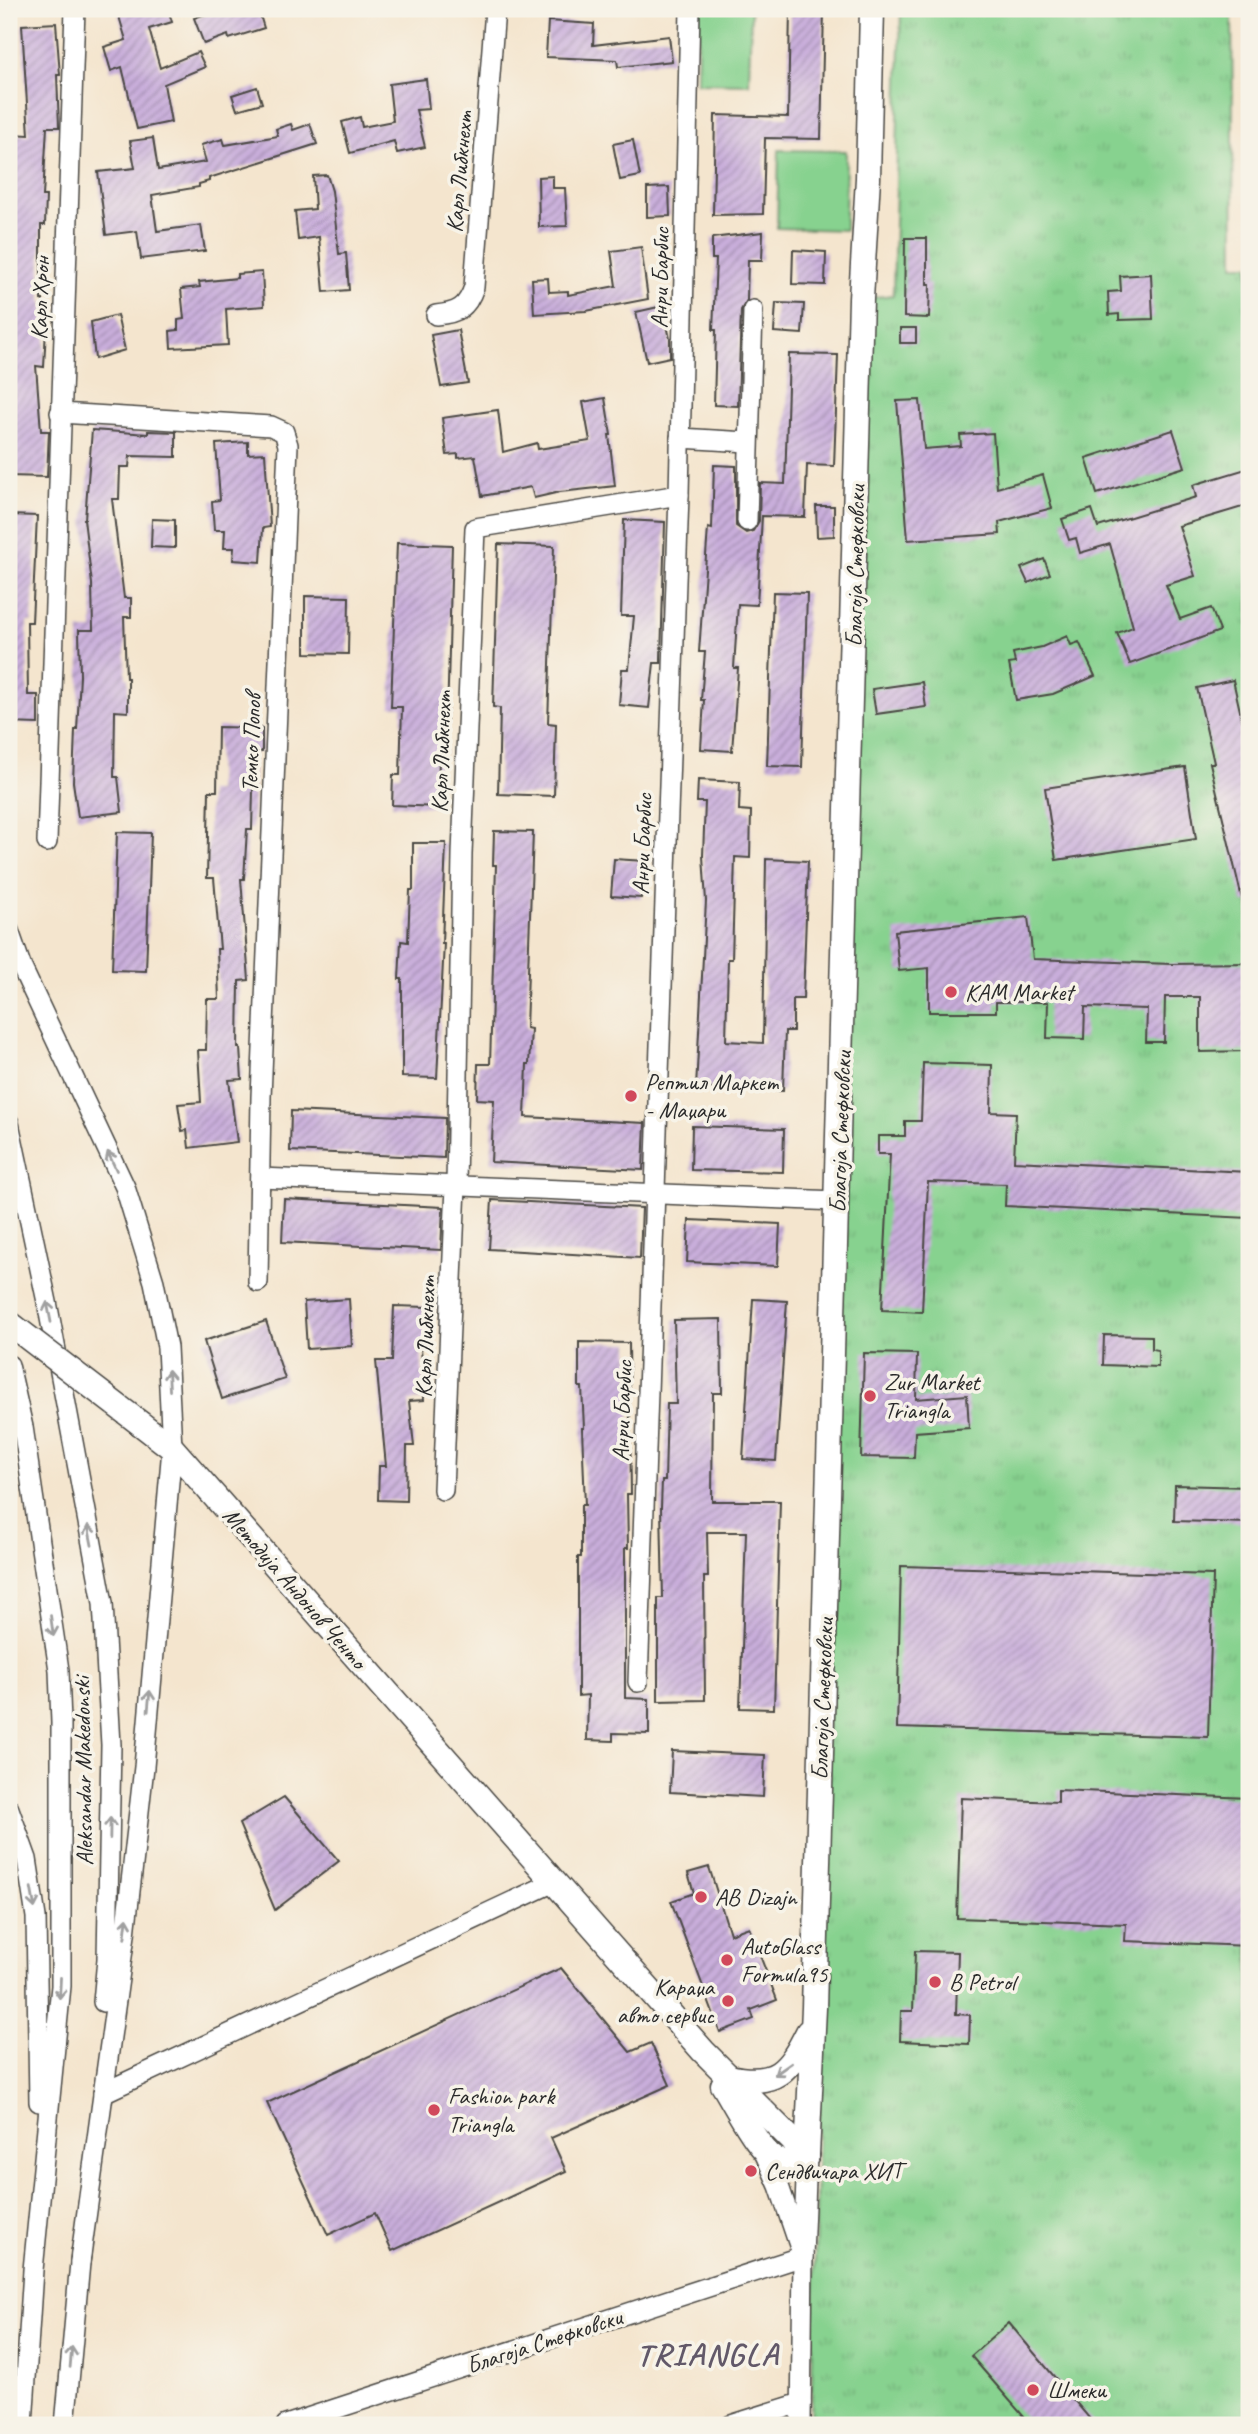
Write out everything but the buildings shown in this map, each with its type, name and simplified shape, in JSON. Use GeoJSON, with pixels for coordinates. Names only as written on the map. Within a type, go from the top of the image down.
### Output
{"type":"FeatureCollection","features":[{"type":"Feature","properties":{"kind":"main road","name":"Благоја Стефковски"},"geometry":{"type":"LineString","coordinates":[[807,2155],[838,1201],[861,299],[868,178],[872,9]]}},
{"type":"Feature","properties":{"kind":"main road","name":"Методија Андонов Ченто"},"geometry":{"type":"LineString","coordinates":[[9,1323],[172,1448],[703,2051],[807,2155]]}},
{"type":"Feature","properties":{"kind":"main road"},"geometry":{"type":"LineString","coordinates":[[729,2077],[747,2081],[764,2080],[784,2071],[793,2061],[813,2022]]}},
{"type":"Feature","properties":{"kind":"main road","name":"Методија Андонов Ченто"},"geometry":{"type":"LineString","coordinates":[[703,2051],[763,2150]]}},
{"type":"Feature","properties":{"kind":"main road"},"geometry":{"type":"LineString","coordinates":[[763,2150],[777,2161],[789,2161],[807,2155]]}},
{"type":"Feature","properties":{"kind":"street","name":"Карл Хрон"},"geometry":{"type":"LineString","coordinates":[[47,842],[75,9]]}},
{"type":"Feature","properties":{"kind":"street","name":"Карл Либкнехт"},"geometry":{"type":"LineString","coordinates":[[436,314],[459,310],[470,301],[474,287],[495,9]]}},
{"type":"Feature","properties":{"kind":"street","name":"Анри Барбис"},"geometry":{"type":"LineString","coordinates":[[638,1682],[679,495],[690,9]]}},
{"type":"Feature","properties":{"kind":"street"},"geometry":{"type":"LineString","coordinates":[[747,521],[753,310]]}},
{"type":"Feature","properties":{"kind":"street","name":"Темко Попов"},"geometry":{"type":"LineString","coordinates":[[60,413],[271,426],[284,432],[288,445],[258,1282]]}},
{"type":"Feature","properties":{"kind":"street"},"geometry":{"type":"LineString","coordinates":[[680,438],[748,442]]}},
{"type":"Feature","properties":{"kind":"street","name":"Карл Либкнехт"},"geometry":{"type":"LineString","coordinates":[[443,1490],[456,1186],[462,854],[475,528],[679,495]]}},
{"type":"Feature","properties":{"kind":"street"},"geometry":{"type":"LineString","coordinates":[[9,931],[22,968],[125,1187],[154,1282],[167,1347],[172,1448],[144,1767],[125,1935],[80,2262]]}},
{"type":"Feature","properties":{"kind":"street","name":"Aleksandar Makedonski"},"geometry":{"type":"LineString","coordinates":[[9,1123],[47,1301],[103,1603],[111,1745],[107,1959],[65,2425]]}},
{"type":"Feature","properties":{"kind":"street"},"geometry":{"type":"LineString","coordinates":[[260,1178],[838,1201]]}},
{"type":"Feature","properties":{"kind":"street","name":"Aleksandar Makedonski"},"geometry":{"type":"LineString","coordinates":[[9,1365],[23,1427],[57,1656],[61,1723],[61,1986],[33,2270],[23,2425]]}},
{"type":"Feature","properties":{"kind":"street"},"geometry":{"type":"LineString","coordinates":[[9,1809],[27,1860],[36,1917],[39,2117],[33,2270]]}},
{"type":"Feature","properties":{"kind":"street"},"geometry":{"type":"LineString","coordinates":[[103,2093],[554,1882]]}},
{"type":"Feature","properties":{"kind":"street"},"geometry":{"type":"LineString","coordinates":[[763,2150],[779,2186],[803,2256]]}},
{"type":"Feature","properties":{"kind":"street","name":"Благоја Стефковски"},"geometry":{"type":"LineString","coordinates":[[801,2425],[807,2155]]}},
{"type":"Feature","properties":{"kind":"street","name":"Благоја Стефковски"},"geometry":{"type":"LineString","coordinates":[[286,2425],[803,2256]]}},
{"type":"Feature","properties":{"kind":"street"},"geometry":{"type":"LineString","coordinates":[[731,2425],[801,2403]]}},
{"type":"Feature","properties":{"kind":"green space"},"geometry":{"type":"Polygon","coordinates":[[[699,9],[751,9],[749,84],[697,83],[699,9]]]}},
{"type":"Feature","properties":{"kind":"green space"},"geometry":{"type":"Polygon","coordinates":[[[901,9],[1232,9],[1234,265],[1249,265],[1249,2425],[811,2425],[861,299],[893,295],[901,9]]]}},
{"type":"Feature","properties":{"kind":"green space"},"geometry":{"type":"Polygon","coordinates":[[[779,150],[846,151],[845,230],[777,228],[779,150]]]}},
{"type":"Feature","properties":{"kind":"place","name":"KAM Market"},"geometry":{"type":"Point","coordinates":[951,992]}},
{"type":"Feature","properties":{"kind":"place","name":"Рептил Маркет - Маџари"},"geometry":{"type":"Point","coordinates":[631,1096]}},
{"type":"Feature","properties":{"kind":"place","name":"Zur Market Triangla"},"geometry":{"type":"Point","coordinates":[870,1396]}},
{"type":"Feature","properties":{"kind":"place","name":"AB Dizajn"},"geometry":{"type":"Point","coordinates":[701,1897]}},
{"type":"Feature","properties":{"kind":"place","name":"AutoGlass Formula95"},"geometry":{"type":"Point","coordinates":[727,1960]}},
{"type":"Feature","properties":{"kind":"place","name":"B Petrol"},"geometry":{"type":"Point","coordinates":[935,1982]}},
{"type":"Feature","properties":{"kind":"place","name":"Караџа авто сервис"},"geometry":{"type":"Point","coordinates":[728,2001]}},
{"type":"Feature","properties":{"kind":"place","name":"Fashion park Triangla"},"geometry":{"type":"Point","coordinates":[434,2110]}},
{"type":"Feature","properties":{"kind":"place","name":"Сендвичара ХИТ"},"geometry":{"type":"Point","coordinates":[751,2171]}},
{"type":"Feature","properties":{"kind":"place","name":"Шмеки"},"geometry":{"type":"Point","coordinates":[1033,2390]}},
{"type":"Feature","properties":{"kind":"district","name":"TRIANGLA"},"geometry":{"type":"Point","coordinates":[708,2354]}}]}
